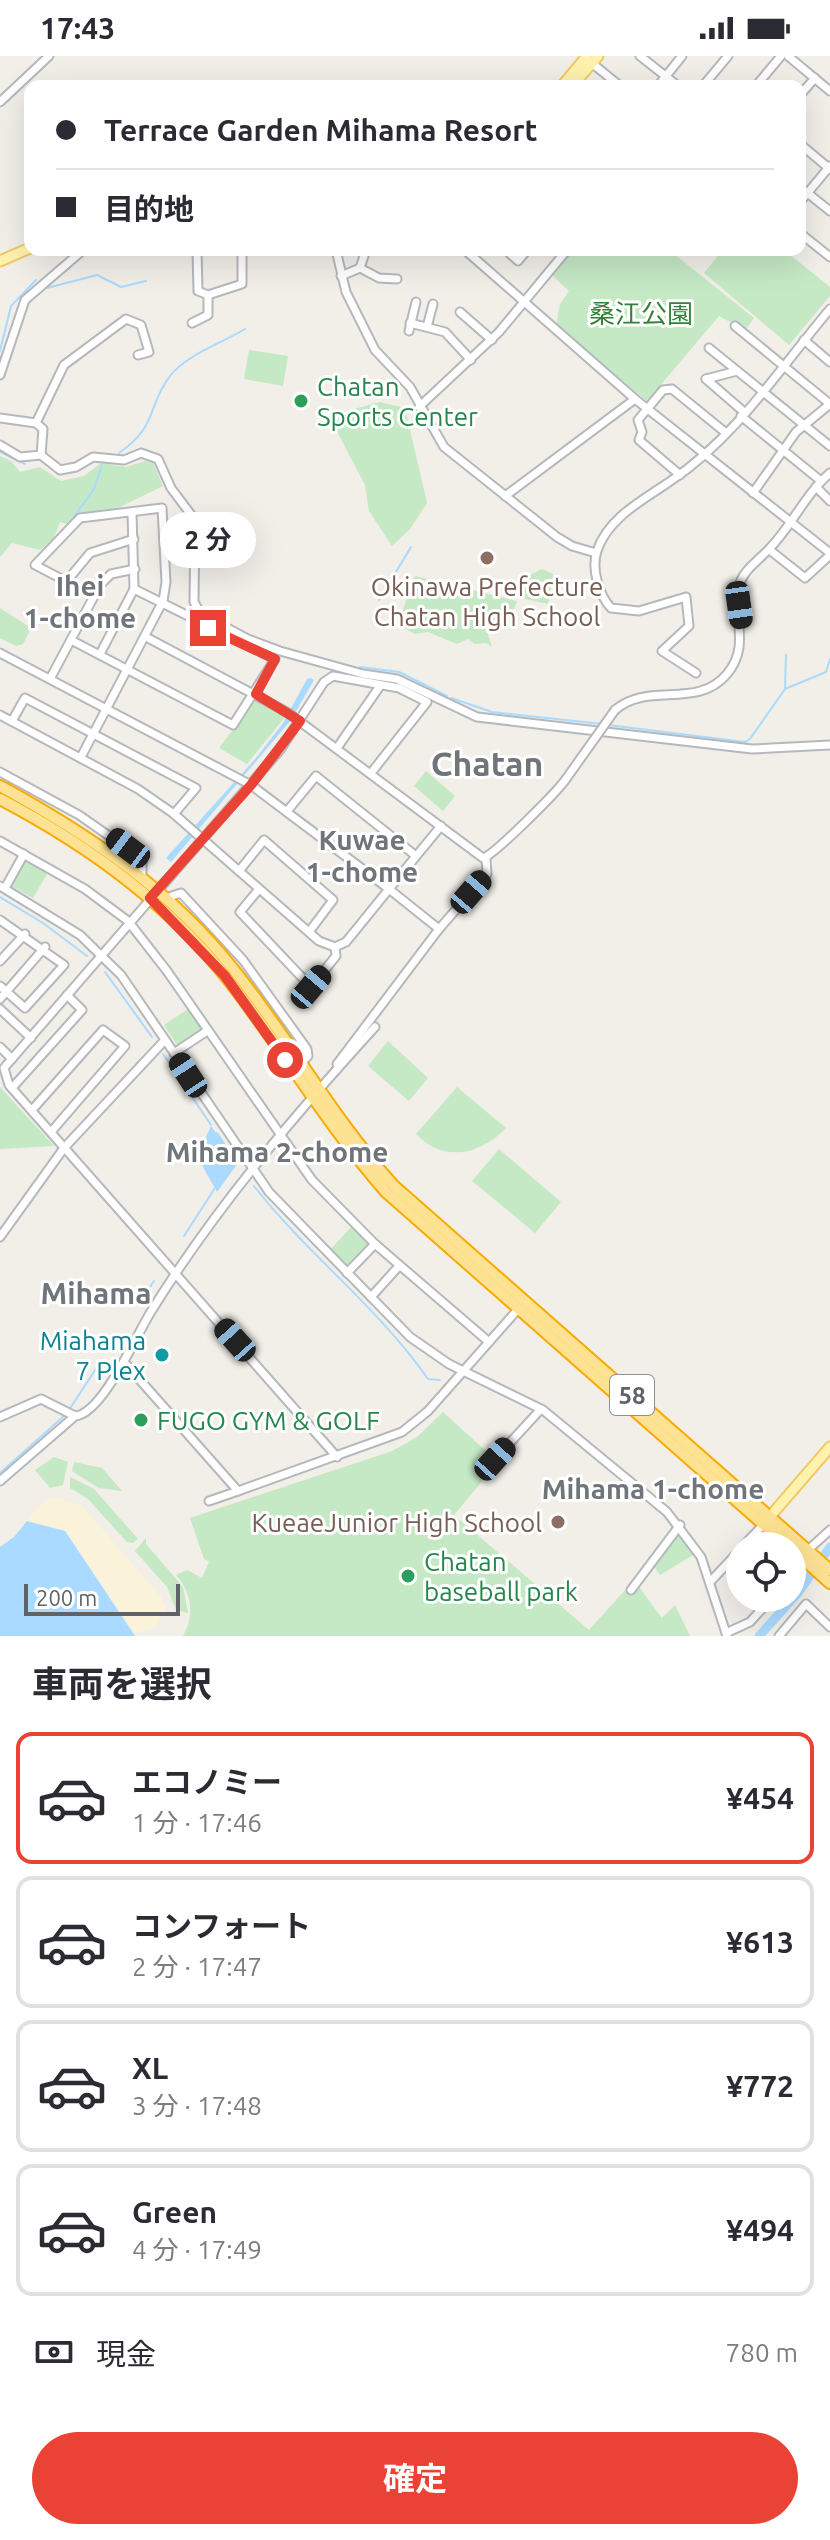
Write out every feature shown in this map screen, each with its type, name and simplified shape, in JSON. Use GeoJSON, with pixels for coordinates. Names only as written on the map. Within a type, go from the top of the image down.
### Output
{"type":"FeatureCollection","features":[{"type":"Feature","properties":{"kind":"highway","name":"58"},"geometry":{"type":"LineString","coordinates":[[0,786],[71,826],[142,878],[234,969],[301,1064],[315,1093]]}},
{"type":"Feature","properties":{"kind":"highway","name":"58"},"geometry":{"type":"LineString","coordinates":[[0,799],[67,836],[158,895],[315,1093],[394,1186],[521,1306],[826,1571],[830,1583]]}},
{"type":"Feature","properties":{"kind":"highway","name":"58"},"geometry":{"type":"LineString","coordinates":[[767,1520],[777,1532]]}},
{"type":"Feature","properties":{"kind":"main road"},"geometry":{"type":"LineString","coordinates":[[568,80],[589,58]]}},
{"type":"Feature","properties":{"kind":"main road"},"geometry":{"type":"LineString","coordinates":[[576,80],[589,58]]}},
{"type":"Feature","properties":{"kind":"main road"},"geometry":{"type":"LineString","coordinates":[[0,255],[24,245]]}},
{"type":"Feature","properties":{"kind":"main road"},"geometry":{"type":"LineString","coordinates":[[0,261],[24,251]]}},
{"type":"Feature","properties":{"kind":"main road"},"geometry":{"type":"LineString","coordinates":[[767,1520],[830,1447]]}},
{"type":"Feature","properties":{"kind":"street"},"geometry":{"type":"LineString","coordinates":[[0,102],[49,56]]}},
{"type":"Feature","properties":{"kind":"street"},"geometry":{"type":"LineString","coordinates":[[640,56],[671,80]]}},
{"type":"Feature","properties":{"kind":"street"},"geometry":{"type":"LineString","coordinates":[[663,80],[682,56]]}},
{"type":"Feature","properties":{"kind":"street"},"geometry":{"type":"LineString","coordinates":[[708,80],[728,56]]}},
{"type":"Feature","properties":{"kind":"street"},"geometry":{"type":"LineString","coordinates":[[761,80],[781,56]]}},
{"type":"Feature","properties":{"kind":"street"},"geometry":{"type":"LineString","coordinates":[[788,56],[830,91]]}},
{"type":"Feature","properties":{"kind":"street"},"geometry":{"type":"LineString","coordinates":[[589,58],[613,80]]}},
{"type":"Feature","properties":{"kind":"street"},"geometry":{"type":"LineString","coordinates":[[806,88],[815,78]]}},
{"type":"Feature","properties":{"kind":"street"},"geometry":{"type":"LineString","coordinates":[[806,149],[830,168],[806,195]]}},
{"type":"Feature","properties":{"kind":"street"},"geometry":{"type":"LineString","coordinates":[[808,193],[830,211]]}},
{"type":"Feature","properties":{"kind":"street"},"geometry":{"type":"LineString","coordinates":[[806,238],[830,257]]}},
{"type":"Feature","properties":{"kind":"street"},"geometry":{"type":"LineString","coordinates":[[0,375],[25,300],[76,256]]}},
{"type":"Feature","properties":{"kind":"street"},"geometry":{"type":"LineString","coordinates":[[197,256],[198,291],[208,295],[242,284],[242,256]]}},
{"type":"Feature","properties":{"kind":"street"},"geometry":{"type":"LineString","coordinates":[[337,256],[341,276],[375,350],[406,381],[448,451],[566,543],[596,553]]}},
{"type":"Feature","properties":{"kind":"street"},"geometry":{"type":"LineString","coordinates":[[341,276],[360,268],[364,256]]}},
{"type":"Feature","properties":{"kind":"street"},"geometry":{"type":"LineString","coordinates":[[471,256],[635,399],[830,554],[805,578],[771,551]]}},
{"type":"Feature","properties":{"kind":"street"},"geometry":{"type":"LineString","coordinates":[[419,407],[492,340],[562,256]]}},
{"type":"Feature","properties":{"kind":"street"},"geometry":{"type":"LineString","coordinates":[[360,268],[379,278],[397,279]]}},
{"type":"Feature","properties":{"kind":"street"},"geometry":{"type":"LineString","coordinates":[[192,323],[208,315],[208,295]]}},
{"type":"Feature","properties":{"kind":"street"},"geometry":{"type":"LineString","coordinates":[[416,302],[409,327],[427,327],[445,332],[471,360]]}},
{"type":"Feature","properties":{"kind":"street"},"geometry":{"type":"LineString","coordinates":[[427,327],[433,304]]}},
{"type":"Feature","properties":{"kind":"street"},"geometry":{"type":"LineString","coordinates":[[460,312],[492,340]]}},
{"type":"Feature","properties":{"kind":"street"},"geometry":{"type":"LineString","coordinates":[[696,673],[662,651],[689,626],[686,597],[639,611],[617,612],[605,602],[599,587],[596,553],[621,516],[680,475],[726,433],[828,314]]}},
{"type":"Feature","properties":{"kind":"street"},"geometry":{"type":"LineString","coordinates":[[36,423],[64,365],[126,319],[141,325],[149,352],[138,355]]}},
{"type":"Feature","properties":{"kind":"street"},"geometry":{"type":"LineString","coordinates":[[735,326],[830,404],[804,425],[753,493]]}},
{"type":"Feature","properties":{"kind":"street"},"geometry":{"type":"LineString","coordinates":[[804,340],[830,362]]}},
{"type":"Feature","properties":{"kind":"street"},"geometry":{"type":"LineString","coordinates":[[709,348],[830,446]]}},
{"type":"Feature","properties":{"kind":"street"},"geometry":{"type":"LineString","coordinates":[[737,371],[706,379],[818,484],[830,501]]}},
{"type":"Feature","properties":{"kind":"street"},"geometry":{"type":"LineString","coordinates":[[680,475],[639,440],[642,432],[638,420],[663,390],[672,389],[726,433]]}},
{"type":"Feature","properties":{"kind":"street"},"geometry":{"type":"LineString","coordinates":[[505,496],[635,399]]}},
{"type":"Feature","properties":{"kind":"street"},"geometry":{"type":"LineString","coordinates":[[0,418],[36,423],[43,429],[41,455]]}},
{"type":"Feature","properties":{"kind":"street"},"geometry":{"type":"LineString","coordinates":[[0,445],[20,457],[41,455],[60,470],[76,467],[93,457],[124,460],[141,453],[158,459],[171,488],[195,520],[194,594],[197,608],[208,618],[259,643],[363,674],[397,679],[477,717],[752,749],[830,745]]}},
{"type":"Feature","properties":{"kind":"street"},"geometry":{"type":"LineString","coordinates":[[486,859],[549,801],[615,710],[632,698],[697,693],[721,681],[732,668],[739,652],[739,584],[745,572],[830,473]]}},
{"type":"Feature","properties":{"kind":"street"},"geometry":{"type":"LineString","coordinates":[[81,757],[163,601],[166,582],[162,508],[80,518],[35,565],[94,596]]}},
{"type":"Feature","properties":{"kind":"street"},"geometry":{"type":"LineString","coordinates":[[100,654],[134,589],[132,512]]}},
{"type":"Feature","properties":{"kind":"street"},"geometry":{"type":"LineString","coordinates":[[66,582],[90,553],[134,539]]}},
{"type":"Feature","properties":{"kind":"street"},"geometry":{"type":"LineString","coordinates":[[50,679],[94,596],[111,574],[135,569]]}},
{"type":"Feature","properties":{"kind":"street"},"geometry":{"type":"LineString","coordinates":[[71,640],[233,725],[256,694],[275,659],[134,589]]}},
{"type":"Feature","properties":{"kind":"street"},"geometry":{"type":"LineString","coordinates":[[146,637],[287,712],[486,859],[487,874],[439,929],[351,1041],[328,1079]]}},
{"type":"Feature","properties":{"kind":"street"},"geometry":{"type":"LineString","coordinates":[[0,653],[247,783],[288,810],[439,929]]}},
{"type":"Feature","properties":{"kind":"street"},"geometry":{"type":"LineString","coordinates":[[337,1457],[64,1148],[12,1088],[4,1074],[12,1059],[128,921],[158,895],[200,836],[247,783],[324,682],[333,676],[399,688],[427,702],[371,773]]}},
{"type":"Feature","properties":{"kind":"street"},"geometry":{"type":"LineString","coordinates":[[337,748],[380,686]]}},
{"type":"Feature","properties":{"kind":"street"},"geometry":{"type":"LineString","coordinates":[[12,721],[25,698],[196,788],[174,814]]}},
{"type":"Feature","properties":{"kind":"street"},"geometry":{"type":"LineString","coordinates":[[0,715],[81,757],[174,814],[309,932],[335,947]]}},
{"type":"Feature","properties":{"kind":"street"},"geometry":{"type":"LineString","coordinates":[[0,772],[79,815],[142,859],[142,878]]}},
{"type":"Feature","properties":{"kind":"street"},"geometry":{"type":"LineString","coordinates":[[288,810],[316,776],[416,856]]}},
{"type":"Feature","properties":{"kind":"street"},"geometry":{"type":"LineString","coordinates":[[335,947],[346,942],[441,826]]}},
{"type":"Feature","properties":{"kind":"street"},"geometry":{"type":"LineString","coordinates":[[239,871],[264,840],[333,900],[309,932]]}},
{"type":"Feature","properties":{"kind":"street"},"geometry":{"type":"LineString","coordinates":[[0,841],[85,889],[128,921],[312,1180],[399,1266],[489,1342]]}},
{"type":"Feature","properties":{"kind":"street"},"geometry":{"type":"LineString","coordinates":[[24,854],[2,887],[80,935],[121,975],[278,1202],[419,1344],[464,1371],[541,1409],[680,1525],[701,1557],[726,1635],[750,1622],[759,1612]]}},
{"type":"Feature","properties":{"kind":"street"},"geometry":{"type":"LineString","coordinates":[[259,889],[240,912],[311,987],[336,956],[335,947]]}},
{"type":"Feature","properties":{"kind":"street"},"geometry":{"type":"LineString","coordinates":[[1,921],[45,947],[63,962],[64,967],[28,1007],[22,1007],[3,989]]}},
{"type":"Feature","properties":{"kind":"street"},"geometry":{"type":"LineString","coordinates":[[0,961],[25,934]]}},
{"type":"Feature","properties":{"kind":"street"},"geometry":{"type":"LineString","coordinates":[[0,999],[3,989],[45,947]]}},
{"type":"Feature","properties":{"kind":"street"},"geometry":{"type":"LineString","coordinates":[[12,1088],[82,1010],[67,995]]}},
{"type":"Feature","properties":{"kind":"street"},"geometry":{"type":"LineString","coordinates":[[0,1009],[31,1038]]}},
{"type":"Feature","properties":{"kind":"street"},"geometry":{"type":"LineString","coordinates":[[0,1481],[75,1416],[88,1411],[124,1362],[175,1275],[251,1167],[375,1027]]}},
{"type":"Feature","properties":{"kind":"street"},"geometry":{"type":"LineString","coordinates":[[32,1110],[103,1030],[125,1046],[51,1132]]}},
{"type":"Feature","properties":{"kind":"street"},"geometry":{"type":"LineString","coordinates":[[174,1053],[207,1031]]}},
{"type":"Feature","properties":{"kind":"street"},"geometry":{"type":"LineString","coordinates":[[0,1237],[64,1148],[165,1040]]}},
{"type":"Feature","properties":{"kind":"street"},"geometry":{"type":"LineString","coordinates":[[0,1047],[12,1059]]}},
{"type":"Feature","properties":{"kind":"street"},"geometry":{"type":"LineString","coordinates":[[347,1273],[375,1244]]}},
{"type":"Feature","properties":{"kind":"street"},"geometry":{"type":"LineString","coordinates":[[371,1297],[399,1266]]}},
{"type":"Feature","properties":{"kind":"street"},"geometry":{"type":"LineString","coordinates":[[209,1501],[402,1432],[428,1411],[521,1306]]}},
{"type":"Feature","properties":{"kind":"street"},"geometry":{"type":"LineString","coordinates":[[124,1362],[238,1491]]}},
{"type":"Feature","properties":{"kind":"street"},"geometry":{"type":"LineString","coordinates":[[0,1417],[35,1400],[59,1406],[75,1416]]}},
{"type":"Feature","properties":{"kind":"street"},"geometry":{"type":"LineString","coordinates":[[495,1459],[541,1409]]}},
{"type":"Feature","properties":{"kind":"street"},"geometry":{"type":"LineString","coordinates":[[756,1532],[767,1520]]}},
{"type":"Feature","properties":{"kind":"street"},"geometry":{"type":"LineString","coordinates":[[631,1590],[680,1525]]}},
{"type":"Feature","properties":{"kind":"street"},"geometry":{"type":"LineString","coordinates":[[807,1556],[830,1530]]}},
{"type":"Feature","properties":{"kind":"street"},"geometry":{"type":"LineString","coordinates":[[711,1581],[726,1565]]}},
{"type":"Feature","properties":{"kind":"street"},"geometry":{"type":"LineString","coordinates":[[779,1636],[806,1604],[830,1627]]}},
{"type":"Feature","properties":{"kind":"green space","name":"桑江公園"},"geometry":{"type":"Polygon","coordinates":[[[568,256],[676,256],[754,318],[745,330],[719,316],[647,401],[556,325],[560,304],[569,291],[552,275],[568,256]]]}},
{"type":"Feature","properties":{"kind":"green space"},"geometry":{"type":"Polygon","coordinates":[[[718,256],[791,256],[830,287],[830,296],[789,345],[704,273],[718,256]]]}},
{"type":"Feature","properties":{"kind":"green space"},"geometry":{"type":"Polygon","coordinates":[[[249,350],[288,356],[283,386],[244,379],[249,350]]]}},
{"type":"Feature","properties":{"kind":"green space"},"geometry":{"type":"Polygon","coordinates":[[[380,402],[405,408],[427,503],[410,529],[392,546],[369,511],[365,485],[332,422],[354,409],[380,402]]]}},
{"type":"Feature","properties":{"kind":"green space"},"geometry":{"type":"Polygon","coordinates":[[[0,456],[11,461],[20,472],[40,467],[61,481],[84,476],[101,463],[126,467],[145,461],[153,463],[163,486],[118,508],[84,512],[66,524],[60,522],[54,538],[40,550],[12,543],[0,557],[0,456]]]}},
{"type":"Feature","properties":{"kind":"green space"},"geometry":{"type":"Polygon","coordinates":[[[542,569],[553,574],[548,604],[521,598],[528,576],[542,569]]]}},
{"type":"Feature","properties":{"kind":"green space"},"geometry":{"type":"Polygon","coordinates":[[[415,576],[517,601],[514,609],[485,625],[492,647],[486,643],[474,644],[469,639],[457,644],[428,632],[415,634],[402,627],[402,612],[415,576]]]}},
{"type":"Feature","properties":{"kind":"green space"},"geometry":{"type":"Polygon","coordinates":[[[0,608],[31,628],[23,644],[16,646],[0,638],[0,608]]]}},
{"type":"Feature","properties":{"kind":"green space"},"geometry":{"type":"Polygon","coordinates":[[[256,699],[285,717],[247,764],[219,748],[256,699]]]}},
{"type":"Feature","properties":{"kind":"green space"},"geometry":{"type":"Polygon","coordinates":[[[426,771],[455,796],[443,811],[414,786],[426,771]]]}},
{"type":"Feature","properties":{"kind":"green space"},"geometry":{"type":"Polygon","coordinates":[[[25,860],[48,872],[33,898],[9,885],[25,860]]]}},
{"type":"Feature","properties":{"kind":"green space"},"geometry":{"type":"Polygon","coordinates":[[[188,1009],[202,1030],[178,1046],[164,1025],[188,1009]]]}},
{"type":"Feature","properties":{"kind":"green space"},"geometry":{"type":"Polygon","coordinates":[[[388,1041],[428,1078],[409,1101],[368,1066],[388,1041]]]}},
{"type":"Feature","properties":{"kind":"green space"},"geometry":{"type":"Polygon","coordinates":[[[0,1087],[54,1146],[0,1149],[0,1087]]]}},
{"type":"Feature","properties":{"kind":"green space"},"geometry":{"type":"Polygon","coordinates":[[[457,1087],[506,1128],[485,1144],[462,1152],[450,1152],[438,1149],[416,1134],[457,1087]]]}},
{"type":"Feature","properties":{"kind":"green space"},"geometry":{"type":"Polygon","coordinates":[[[499,1149],[561,1202],[535,1233],[472,1181],[499,1149]]]}},
{"type":"Feature","properties":{"kind":"green space"},"geometry":{"type":"Polygon","coordinates":[[[351,1227],[369,1245],[349,1266],[331,1249],[351,1227]]]}},
{"type":"Feature","properties":{"kind":"green space"},"geometry":{"type":"Polygon","coordinates":[[[443,1412],[498,1462],[454,1515],[589,1630],[634,1580],[662,1618],[675,1605],[690,1636],[183,1636],[189,1620],[190,1604],[186,1589],[176,1575],[187,1570],[202,1578],[209,1562],[204,1559],[190,1518],[392,1451],[417,1437],[443,1412]]]}},
{"type":"Feature","properties":{"kind":"green space"},"geometry":{"type":"Polygon","coordinates":[[[54,1457],[68,1462],[63,1485],[50,1488],[35,1470],[54,1457]]]}},
{"type":"Feature","properties":{"kind":"green space"},"geometry":{"type":"Polygon","coordinates":[[[74,1462],[102,1468],[122,1491],[99,1488],[72,1471],[74,1462]]]}},
{"type":"Feature","properties":{"kind":"green space"},"geometry":{"type":"Polygon","coordinates":[[[70,1477],[94,1489],[138,1539],[133,1543],[127,1542],[88,1499],[70,1488],[70,1477]]]}},
{"type":"Feature","properties":{"kind":"green space"},"geometry":{"type":"Polygon","coordinates":[[[679,1533],[693,1555],[660,1575],[654,1566],[679,1533]]]}},
{"type":"Feature","properties":{"kind":"green space"},"geometry":{"type":"Polygon","coordinates":[[[146,1538],[146,1544],[183,1587],[188,1613],[176,1610],[167,1587],[135,1551],[146,1538]]]}},
{"type":"Feature","properties":{"kind":"sand"},"geometry":{"type":"Polygon","coordinates":[[[54,1497],[82,1506],[161,1597],[166,1609],[155,1627],[135,1633],[66,1531],[27,1521],[42,1502],[54,1497]]]}},
{"type":"Feature","properties":{"kind":"water"},"geometry":{"type":"Polygon","coordinates":[[[307,679],[314,680],[291,720],[171,862],[166,858],[256,758],[283,723],[307,679]]]}},
{"type":"Feature","properties":{"kind":"water"},"geometry":{"type":"Polygon","coordinates":[[[211,1126],[238,1163],[217,1192],[197,1156],[211,1126]]]}},
{"type":"Feature","properties":{"kind":"water"},"geometry":{"type":"Polygon","coordinates":[[[27,1521],[65,1531],[135,1636],[0,1636],[0,1547],[14,1537],[27,1521]]]}},
{"type":"Feature","properties":{"kind":"waterway"},"geometry":{"type":"LineString","coordinates":[[47,288],[97,275],[121,287],[146,281]]}},
{"type":"Feature","properties":{"kind":"waterway"},"geometry":{"type":"LineString","coordinates":[[0,351],[11,306],[36,280]]}},
{"type":"Feature","properties":{"kind":"waterway"},"geometry":{"type":"LineString","coordinates":[[119,453],[140,434],[163,387],[177,369],[245,329]]}},
{"type":"Feature","properties":{"kind":"waterway"},"geometry":{"type":"LineString","coordinates":[[0,452],[25,464]]}},
{"type":"Feature","properties":{"kind":"waterway"},"geometry":{"type":"LineString","coordinates":[[71,521],[94,489],[102,465]]}},
{"type":"Feature","properties":{"kind":"waterway"},"geometry":{"type":"LineString","coordinates":[[379,600],[411,547]]}},
{"type":"Feature","properties":{"kind":"waterway"},"geometry":{"type":"LineString","coordinates":[[785,689],[786,655]]}},
{"type":"Feature","properties":{"kind":"waterway"},"geometry":{"type":"LineString","coordinates":[[608,725],[745,742],[785,689],[826,672],[830,659]]}},
{"type":"Feature","properties":{"kind":"waterway"},"geometry":{"type":"LineString","coordinates":[[360,667],[399,672],[447,696]]}},
{"type":"Feature","properties":{"kind":"waterway"},"geometry":{"type":"LineString","coordinates":[[451,698],[492,712],[602,724]]}},
{"type":"Feature","properties":{"kind":"waterway"},"geometry":{"type":"LineString","coordinates":[[0,897],[43,923],[87,956]]}},
{"type":"Feature","properties":{"kind":"waterway"},"geometry":{"type":"LineString","coordinates":[[105,972],[152,1037]]}},
{"type":"Feature","properties":{"kind":"waterway"},"geometry":{"type":"LineString","coordinates":[[163,1054],[211,1125]]}},
{"type":"Feature","properties":{"kind":"waterway"},"geometry":{"type":"LineString","coordinates":[[217,1133],[229,1151]]}},
{"type":"Feature","properties":{"kind":"waterway"},"geometry":{"type":"LineString","coordinates":[[254,1186],[387,1328],[428,1379],[440,1380]]}},
{"type":"Feature","properties":{"kind":"waterway"},"geometry":{"type":"LineString","coordinates":[[184,1236],[215,1188]]}},
{"type":"Feature","properties":{"kind":"waterway"},"geometry":{"type":"LineString","coordinates":[[146,1293],[154,1281]]}},
{"type":"Feature","properties":{"kind":"waterway"},"geometry":{"type":"LineString","coordinates":[[69,1410],[99,1364]]}},
{"type":"Feature","properties":{"kind":"waterway"},"geometry":{"type":"LineString","coordinates":[[0,1473],[65,1415]]}},
{"type":"Feature","properties":{"kind":"waterway"},"geometry":{"type":"LineString","coordinates":[[759,1636],[798,1593],[830,1547]]}},
{"type":"Feature","properties":{"kind":"place","name":"Chatan Sports Center"},"geometry":{"type":"Point","coordinates":[301,401]}},
{"type":"Feature","properties":{"kind":"place","name":"Okinawa Prefecture Chatan High School"},"geometry":{"type":"Point","coordinates":[487,558]}},
{"type":"Feature","properties":{"kind":"place","name":"Miahama 7 Plex"},"geometry":{"type":"Point","coordinates":[162,1355]}},
{"type":"Feature","properties":{"kind":"place","name":"FUGO GYM & GOLF"},"geometry":{"type":"Point","coordinates":[141,1420]}},
{"type":"Feature","properties":{"kind":"place","name":"KueaeJunior High School"},"geometry":{"type":"Point","coordinates":[558,1522]}},
{"type":"Feature","properties":{"kind":"place","name":"Chatan baseball park"},"geometry":{"type":"Point","coordinates":[408,1576]}},
{"type":"Feature","properties":{"kind":"district","name":"Ihei 1-chome"},"geometry":{"type":"Point","coordinates":[80,601]}},
{"type":"Feature","properties":{"kind":"district","name":"Chatan"},"geometry":{"type":"Point","coordinates":[487,763]}},
{"type":"Feature","properties":{"kind":"district","name":"Kuwae 1-chome"},"geometry":{"type":"Point","coordinates":[362,855]}},
{"type":"Feature","properties":{"kind":"district","name":"Mihama 2-chome"},"geometry":{"type":"Point","coordinates":[277,1151]}},
{"type":"Feature","properties":{"kind":"district","name":"Mihama"},"geometry":{"type":"Point","coordinates":[96,1293]}},
{"type":"Feature","properties":{"kind":"district","name":"Mihama 1-chome"},"geometry":{"type":"Point","coordinates":[653,1488]}},
{"type":"Feature","properties":{"kind":"route"},"geometry":{"type":"LineString","coordinates":[[208,628],[275,659],[256,694],[300,721],[251,785],[150,898],[187,933],[225,976],[285,1060]]}}]}
